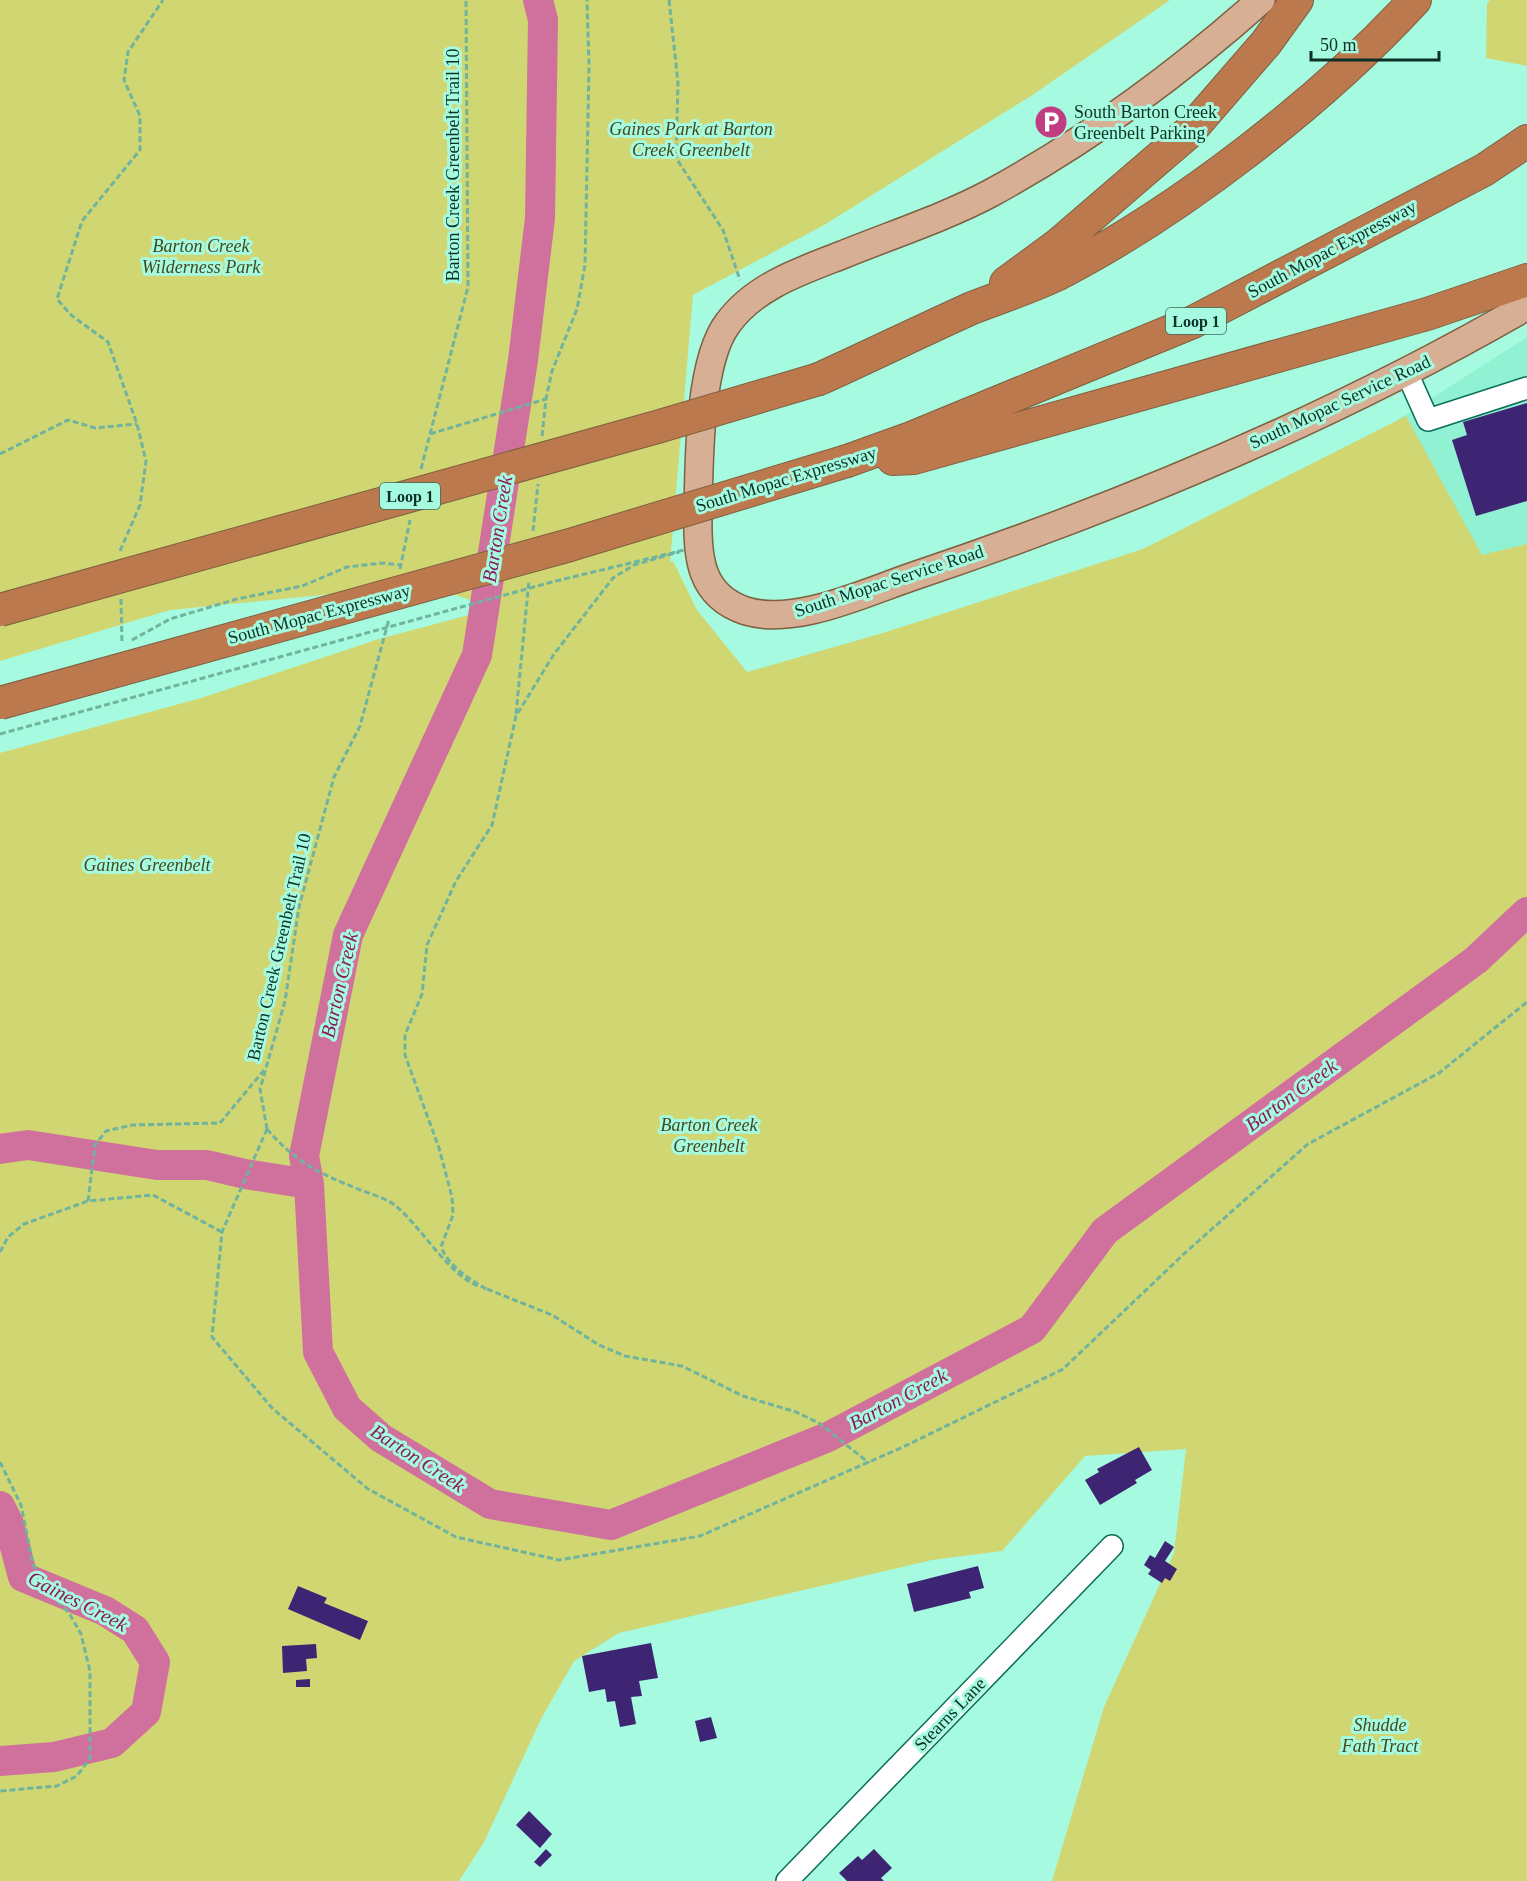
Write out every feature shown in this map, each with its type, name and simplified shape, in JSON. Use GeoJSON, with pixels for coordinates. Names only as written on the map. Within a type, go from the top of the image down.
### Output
{"type":"FeatureCollection","features":[{"type":"Feature","properties":{"kind":"highway"},"geometry":{"type":"LineString","coordinates":[[972,309],[1059,244],[1188,134],[1266,43],[1297,0]]}},
{"type":"Feature","properties":{"kind":"highway","name":"Loop 1"},"geometry":{"type":"LineString","coordinates":[[0,610],[646,430],[819,379],[972,309],[1055,275],[1128,234],[1206,181],[1277,126],[1339,74],[1415,0]]}},
{"type":"Feature","properties":{"kind":"highway","name":"South Mopac Expressway"},"geometry":{"type":"LineString","coordinates":[[0,703],[570,545],[847,462],[1193,322],[1484,170],[1527,141]]}},
{"type":"Feature","properties":{"kind":"highway"},"geometry":{"type":"LineString","coordinates":[[847,462],[915,458],[1427,314],[1527,280]]}},
{"type":"Feature","properties":{"kind":"main road","name":"South Mopac Service Road"},"geometry":{"type":"LineString","coordinates":[[1261,0],[1199,55],[1048,161],[985,196],[797,272],[756,294],[724,326],[714,349],[709,371],[700,460],[699,561],[714,590],[728,603],[759,614],[802,612],[954,562],[1129,497],[1231,453],[1406,372],[1527,306]]}},
{"type":"Feature","properties":{"kind":"street"},"geometry":{"type":"LineString","coordinates":[[1406,372],[1428,420],[1527,388]]}},
{"type":"Feature","properties":{"kind":"street","name":"Stearns Lane"},"geometry":{"type":"LineString","coordinates":[[787,1881],[1112,1546]]}},
{"type":"Feature","properties":{"kind":"path"},"geometry":{"type":"LineString","coordinates":[[119,555],[140,505],[146,461],[137,424],[108,342],[71,315],[57,299],[82,221],[140,150],[140,116],[123,80],[128,51],[163,0]]}},
{"type":"Feature","properties":{"kind":"path","name":"Barton Creek Greenbelt Trail 10"},"geometry":{"type":"LineString","coordinates":[[419,478],[468,287],[466,0]]}},
{"type":"Feature","properties":{"kind":"path"},"geometry":{"type":"LineString","coordinates":[[429,434],[546,399],[552,371],[577,309],[585,265],[589,66],[586,0]]}},
{"type":"Feature","properties":{"kind":"path"},"geometry":{"type":"LineString","coordinates":[[669,0],[678,83],[676,158],[723,230],[742,285]]}},
{"type":"Feature","properties":{"kind":"path"},"geometry":{"type":"LineString","coordinates":[[0,454],[68,420],[95,428],[137,424]]}},
{"type":"Feature","properties":{"kind":"path"},"geometry":{"type":"LineString","coordinates":[[398,576],[412,510]]}},
{"type":"Feature","properties":{"kind":"path"},"geometry":{"type":"LineString","coordinates":[[0,734],[552,582],[684,550],[634,565],[613,578],[554,654],[516,716],[492,825],[456,881],[428,945],[422,994],[405,1035],[405,1055],[439,1149],[452,1197],[453,1215],[441,1247],[446,1257],[464,1276],[486,1289]]}},
{"type":"Feature","properties":{"kind":"path"},"geometry":{"type":"LineString","coordinates":[[113,650],[170,620],[237,599],[302,586],[347,567],[401,565]]}},
{"type":"Feature","properties":{"kind":"path"},"geometry":{"type":"LineString","coordinates":[[120,589],[123,645]]}},
{"type":"Feature","properties":{"kind":"path","name":"Barton Creek Greenbelt Trail 10"},"geometry":{"type":"LineString","coordinates":[[267,1129],[260,1089],[285,1001],[299,907],[334,777],[360,726],[391,608]]}},
{"type":"Feature","properties":{"kind":"path"},"geometry":{"type":"LineString","coordinates":[[868,1462],[819,1423],[796,1412],[743,1396],[682,1366],[625,1356],[599,1345],[552,1316],[470,1283],[450,1267],[419,1227],[393,1204],[320,1174],[285,1150],[267,1129],[222,1232],[212,1337],[272,1408],[368,1489],[456,1537],[559,1560],[700,1536],[868,1462],[1063,1369],[1186,1252],[1308,1144],[1439,1073],[1527,1002]]}},
{"type":"Feature","properties":{"kind":"path"},"geometry":{"type":"LineString","coordinates":[[88,1202],[94,1147],[106,1131],[132,1125],[220,1123],[266,1068]]}},
{"type":"Feature","properties":{"kind":"path"},"geometry":{"type":"LineString","coordinates":[[0,1252],[8,1237],[24,1224],[88,1202],[153,1195],[222,1232]]}},
{"type":"Feature","properties":{"kind":"path"},"geometry":{"type":"LineString","coordinates":[[0,1462],[21,1505],[33,1564],[47,1590],[69,1613],[81,1634],[90,1671],[90,1758],[77,1776],[57,1785],[0,1791]]}},
{"type":"Feature","properties":{"kind":"shaded area"},"geometry":{"type":"Polygon","coordinates":[[[1527,337],[1527,544],[1441,567],[1387,427],[1527,337]]]}},
{"type":"Feature","properties":{"kind":"green space"},"geometry":{"type":"Polygon","coordinates":[[[0,0],[1170,0],[1031,96],[824,225],[693,295],[670,562],[673,561],[697,610],[747,672],[883,633],[1143,549],[1406,416],[1482,555],[1527,544],[1527,1881],[1052,1881],[1104,1707],[1174,1553],[1186,1449],[1085,1456],[1002,1551],[932,1560],[619,1633],[574,1661],[541,1719],[484,1842],[459,1881],[0,1881],[0,753],[201,698],[379,639],[495,608],[425,585],[170,610],[0,661],[0,0]]]}},
{"type":"Feature","properties":{"kind":"green space"},"geometry":{"type":"Polygon","coordinates":[[[1490,0],[1527,0],[1527,66],[1486,58],[1487,3],[1490,0]]]}},
{"type":"Feature","properties":{"kind":"building"},"geometry":{"type":"Polygon","coordinates":[[[1527,403],[1527,501],[1476,516],[1452,440],[1467,435],[1463,422],[1527,403]]]}},
{"type":"Feature","properties":{"kind":"building"},"geometry":{"type":"Polygon","coordinates":[[[1139,1447],[1152,1470],[1135,1480],[1137,1483],[1100,1505],[1085,1480],[1099,1472],[1097,1469],[1139,1447]]]}},
{"type":"Feature","properties":{"kind":"building"},"geometry":{"type":"Polygon","coordinates":[[[1165,1541],[1174,1547],[1165,1561],[1177,1569],[1170,1581],[1165,1578],[1162,1583],[1148,1574],[1151,1570],[1144,1565],[1150,1555],[1155,1558],[1165,1541]]]}},
{"type":"Feature","properties":{"kind":"building"},"geometry":{"type":"Polygon","coordinates":[[[978,1566],[984,1588],[969,1592],[971,1598],[914,1612],[907,1584],[978,1566]]]}},
{"type":"Feature","properties":{"kind":"building"},"geometry":{"type":"Polygon","coordinates":[[[298,1586],[327,1598],[324,1603],[368,1621],[360,1640],[288,1609],[298,1586]]]}},
{"type":"Feature","properties":{"kind":"building"},"geometry":{"type":"Polygon","coordinates":[[[651,1643],[658,1678],[639,1681],[642,1696],[631,1697],[636,1724],[620,1727],[615,1701],[607,1702],[605,1689],[589,1692],[582,1656],[651,1643]]]}},
{"type":"Feature","properties":{"kind":"building"},"geometry":{"type":"Polygon","coordinates":[[[316,1644],[317,1658],[306,1659],[307,1671],[283,1673],[282,1646],[316,1644]]]}},
{"type":"Feature","properties":{"kind":"building"},"geometry":{"type":"Polygon","coordinates":[[[310,1679],[310,1687],[296,1687],[296,1680],[310,1679]]]}},
{"type":"Feature","properties":{"kind":"building"},"geometry":{"type":"Polygon","coordinates":[[[711,1717],[717,1738],[700,1742],[695,1721],[711,1717]]]}},
{"type":"Feature","properties":{"kind":"building"},"geometry":{"type":"Polygon","coordinates":[[[529,1811],[552,1834],[540,1848],[516,1825],[529,1811]]]}},
{"type":"Feature","properties":{"kind":"building"},"geometry":{"type":"Polygon","coordinates":[[[546,1849],[552,1855],[540,1867],[534,1862],[546,1849]]]}},
{"type":"Feature","properties":{"kind":"building"},"geometry":{"type":"Polygon","coordinates":[[[874,1849],[892,1868],[881,1878],[884,1881],[847,1881],[839,1873],[858,1856],[862,1860],[874,1849]]]}},
{"type":"Feature","properties":{"kind":"waterway","name":"Barton Creek"},"geometry":{"type":"LineString","coordinates":[[538,0],[543,20],[540,218],[523,360],[477,655],[348,935],[304,1156],[309,1184],[318,1352],[347,1408],[381,1438],[490,1504],[611,1525],[828,1437],[1032,1329],[1105,1231],[1476,960],[1527,912]]}},
{"type":"Feature","properties":{"kind":"waterway","name":"Gaines Creek"},"geometry":{"type":"LineString","coordinates":[[0,1149],[28,1145],[157,1165],[207,1165],[245,1174],[309,1184]]}},
{"type":"Feature","properties":{"kind":"waterway","name":"Gaines Creek"},"geometry":{"type":"LineString","coordinates":[[0,1506],[9,1524],[23,1577],[105,1611],[135,1630],[155,1662],[146,1712],[112,1743],[54,1757],[0,1761]]}},
{"type":"Feature","properties":{"kind":"place","name":"South Barton Creek Greenbelt Parking"},"geometry":{"type":"Point","coordinates":[1051,122]}},
{"type":"Feature","properties":{"kind":"park label","name":"Gaines Park at Barton Creek Greenbelt"},"geometry":{"type":"Point","coordinates":[691,139]}},
{"type":"Feature","properties":{"kind":"park label","name":"Barton Creek Wilderness Park"},"geometry":{"type":"Point","coordinates":[201,256]}},
{"type":"Feature","properties":{"kind":"park label","name":"Gaines Greenbelt"},"geometry":{"type":"Point","coordinates":[147,865]}},
{"type":"Feature","properties":{"kind":"park label","name":"Barton Creek Greenbelt"},"geometry":{"type":"Point","coordinates":[709,1135]}},
{"type":"Feature","properties":{"kind":"park label","name":"Shudde Fath Tract"},"geometry":{"type":"Point","coordinates":[1380,1735]}}]}
